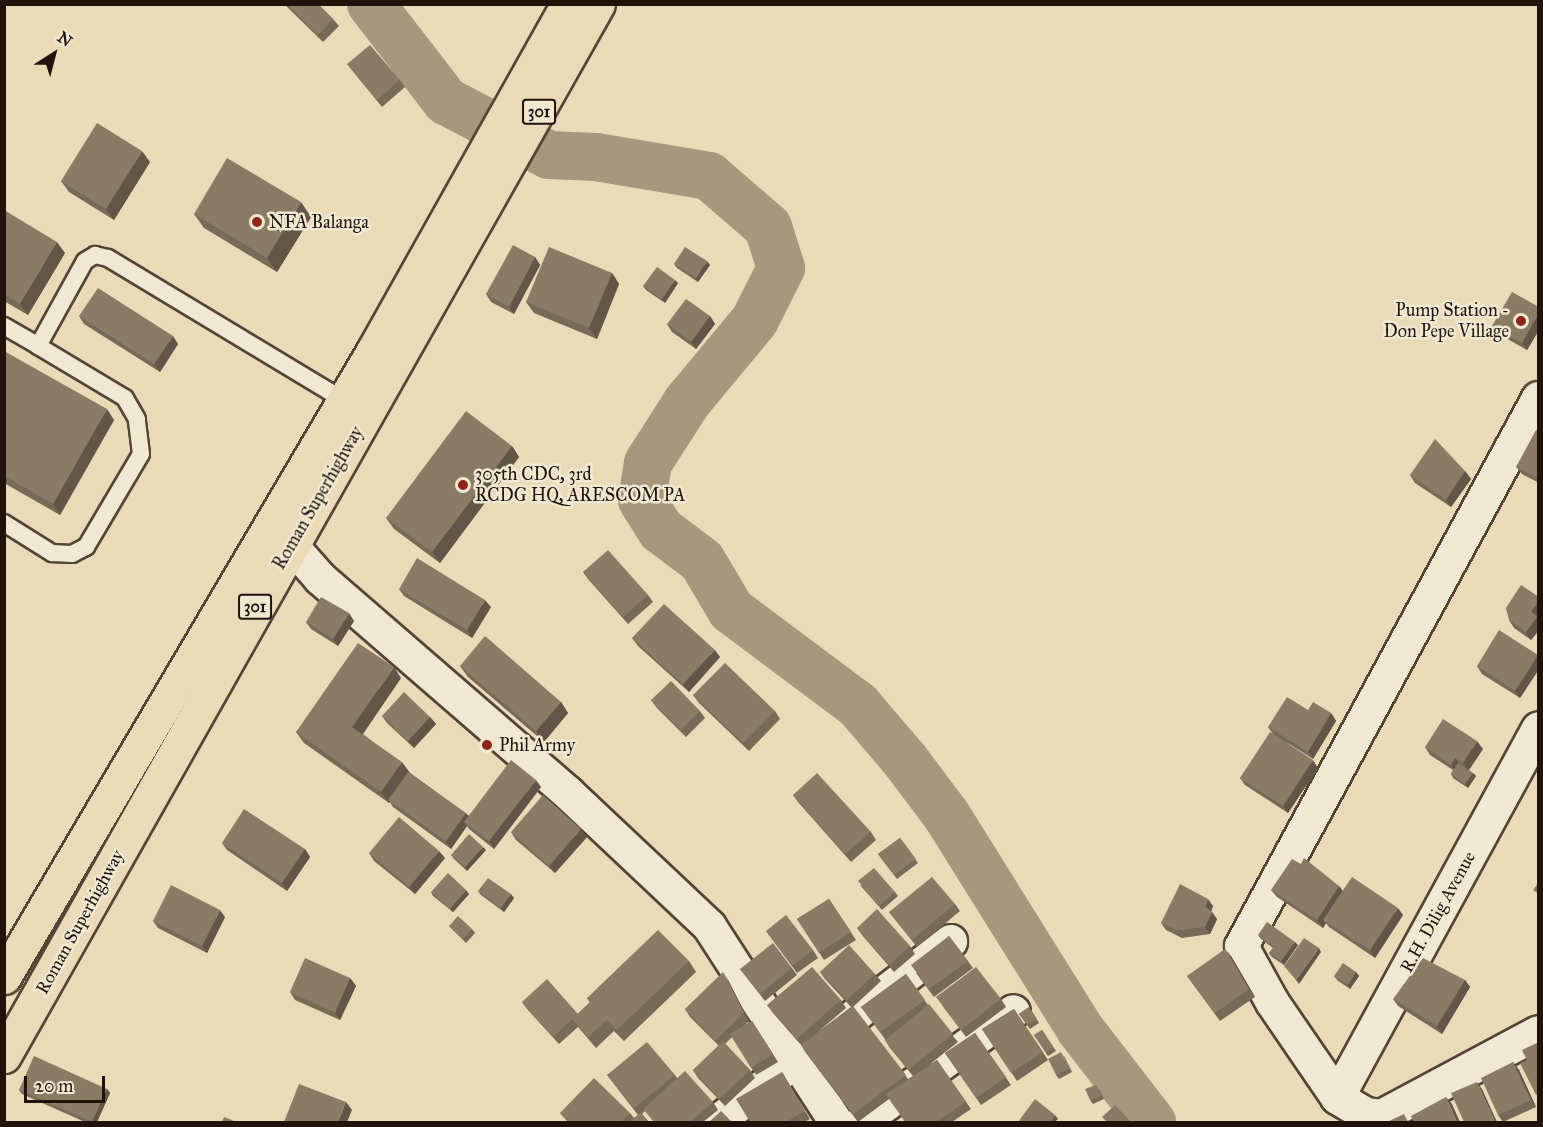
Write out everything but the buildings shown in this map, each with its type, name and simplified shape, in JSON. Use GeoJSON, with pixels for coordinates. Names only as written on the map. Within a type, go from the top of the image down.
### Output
{"type":"FeatureCollection","features":[{"type":"Feature","properties":{"kind":"main road","name":"Roman Superhighway"},"geometry":{"type":"LineString","coordinates":[[555,57],[568,4]]}},
{"type":"Feature","properties":{"kind":"main road","name":"Roman Superhighway"},"geometry":{"type":"LineString","coordinates":[[4,1056],[290,544],[555,57],[598,4]]}},
{"type":"Feature","properties":{"kind":"main road","name":"Roman Superhighway"},"geometry":{"type":"LineString","coordinates":[[4,977],[344,400],[500,155]]}},
{"type":"Feature","properties":{"kind":"street"},"geometry":{"type":"LineString","coordinates":[[1536,399],[1242,946],[1272,1002],[1337,1097],[1381,1116],[1539,1032]]}},
{"type":"Feature","properties":{"kind":"street"},"geometry":{"type":"LineString","coordinates":[[290,544],[320,578],[567,792],[709,926],[797,1055],[836,1122]]}},
{"type":"Feature","properties":{"kind":"street","name":"R.H. Dilig Avenue"},"geometry":{"type":"LineString","coordinates":[[1337,1097],[1539,728]]}},
{"type":"Feature","properties":{"kind":"street"},"geometry":{"type":"LineString","coordinates":[[716,1122],[797,1055],[951,940]]}},
{"type":"Feature","properties":{"kind":"street"},"geometry":{"type":"LineString","coordinates":[[861,1122],[1012,1011]]}},
{"type":"Feature","properties":{"kind":"lane"},"geometry":{"type":"LineString","coordinates":[[38,346],[85,261],[94,255],[108,258],[344,400]]}},
{"type":"Feature","properties":{"kind":"lane"},"geometry":{"type":"LineString","coordinates":[[4,326],[125,398],[137,419],[141,454],[79,551],[52,553],[4,523]]}},
{"type":"Feature","properties":{"kind":"waterway"},"geometry":{"type":"LineString","coordinates":[[371,4],[446,101],[549,155],[596,157],[709,176],[768,227],[781,268],[755,320],[687,402],[648,463],[642,500],[661,530],[702,561],[731,610],[858,705],[905,760],[947,816],[1080,1029],[1152,1122]]}},
{"type":"Feature","properties":{"kind":"place","name":"NFA Balanga"},"geometry":{"type":"Point","coordinates":[257,222]}},
{"type":"Feature","properties":{"kind":"place","name":"Pump Station - Don Pepe Village"},"geometry":{"type":"Point","coordinates":[1521,321]}},
{"type":"Feature","properties":{"kind":"place","name":"305th CDC, 3rd RCDG HQ, ARESCOM PA"},"geometry":{"type":"Point","coordinates":[463,485]}},
{"type":"Feature","properties":{"kind":"place","name":"Phil Army"},"geometry":{"type":"Point","coordinates":[487,745]}}]}
